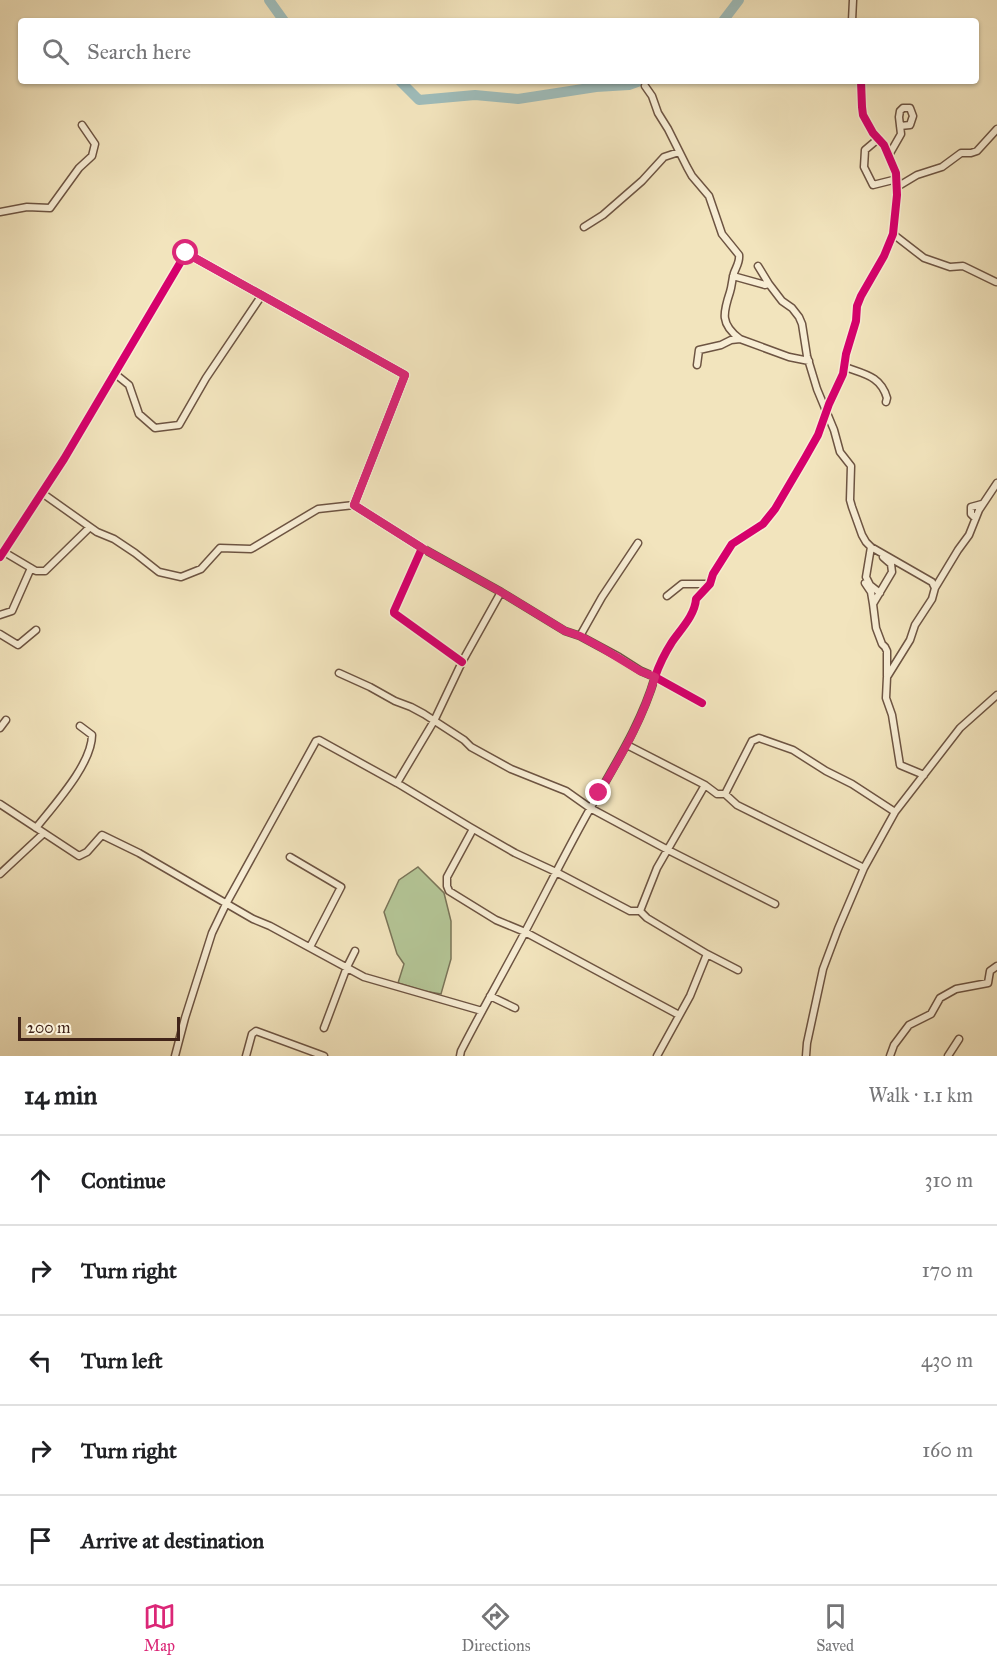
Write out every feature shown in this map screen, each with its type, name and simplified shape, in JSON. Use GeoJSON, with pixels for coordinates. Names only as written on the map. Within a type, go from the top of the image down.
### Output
{"type":"FeatureCollection","features":[{"type":"Feature","properties":{"kind":"street"},"geometry":{"type":"LineString","coordinates":[[852,18],[853,0]]}},
{"type":"Feature","properties":{"kind":"street"},"geometry":{"type":"LineString","coordinates":[[460,1056],[590,808],[627,745],[643,712],[655,677],[669,648],[689,620],[696,599],[710,584],[713,574],[732,544],[763,524],[775,509],[818,435],[843,374],[846,354],[856,321],[857,306],[893,234],[896,173],[889,155],[862,111],[861,84]]}},
{"type":"Feature","properties":{"kind":"street"},"geometry":{"type":"LineString","coordinates":[[645,86],[692,176],[709,196],[722,234],[739,255],[740,259],[725,307],[724,322],[740,339],[789,357],[809,361]]}},
{"type":"Feature","properties":{"kind":"street"},"geometry":{"type":"LineString","coordinates":[[0,212],[27,207],[50,208],[79,168],[92,156],[95,144],[82,125]]}},
{"type":"Feature","properties":{"kind":"street"},"geometry":{"type":"LineString","coordinates":[[889,155],[901,134],[900,126]]}},
{"type":"Feature","properties":{"kind":"street"},"geometry":{"type":"LineString","coordinates":[[897,188],[917,175],[942,167],[961,153],[977,151],[997,129]]}},
{"type":"Feature","properties":{"kind":"street"},"geometry":{"type":"LineString","coordinates":[[878,139],[865,150],[864,167],[868,176],[873,185],[897,179]]}},
{"type":"Feature","properties":{"kind":"street"},"geometry":{"type":"LineString","coordinates":[[584,227],[603,215],[664,157],[679,152]]}},
{"type":"Feature","properties":{"kind":"street"},"geometry":{"type":"LineString","coordinates":[[893,234],[924,258],[950,267],[963,266],[996,282]]}},
{"type":"Feature","properties":{"kind":"street"},"geometry":{"type":"LineString","coordinates":[[90,526],[45,571],[36,571],[2,554],[64,459],[186,253],[405,375],[354,505]]}},
{"type":"Feature","properties":{"kind":"street"},"geometry":{"type":"LineString","coordinates":[[758,266],[782,301],[799,316],[809,361],[826,413],[840,452],[851,466],[850,500],[862,535],[871,547],[932,582],[935,588]]}},
{"type":"Feature","properties":{"kind":"street"},"geometry":{"type":"LineString","coordinates":[[733,276],[765,285],[770,284]]}},
{"type":"Feature","properties":{"kind":"street"},"geometry":{"type":"LineString","coordinates":[[114,373],[129,385],[139,414],[155,428],[179,425],[206,378],[262,295]]}},
{"type":"Feature","properties":{"kind":"street"},"geometry":{"type":"LineString","coordinates":[[697,364],[699,350],[740,339]]}},
{"type":"Feature","properties":{"kind":"street"},"geometry":{"type":"LineString","coordinates":[[845,367],[874,378],[881,384],[886,394],[886,402]]}},
{"type":"Feature","properties":{"kind":"street"},"geometry":{"type":"LineString","coordinates":[[887,676],[910,640],[915,625],[932,599],[935,588],[969,535],[982,504],[997,483]]}},
{"type":"Feature","properties":{"kind":"street"},"geometry":{"type":"LineString","coordinates":[[42,493],[97,532],[114,539],[159,572],[181,577],[201,569],[220,548],[251,549],[318,509],[354,505],[422,548],[565,631],[580,636],[702,703]]}},
{"type":"Feature","properties":{"kind":"street"},"geometry":{"type":"LineString","coordinates":[[580,636],[602,597],[638,543]]}},
{"type":"Feature","properties":{"kind":"street"},"geometry":{"type":"LineString","coordinates":[[871,547],[865,584],[871,592],[880,641],[887,651],[887,703],[892,715],[900,765],[924,775]]}},
{"type":"Feature","properties":{"kind":"street"},"geometry":{"type":"LineString","coordinates":[[422,548],[394,613],[462,662]]}},
{"type":"Feature","properties":{"kind":"street"},"geometry":{"type":"LineString","coordinates":[[873,604],[888,581],[892,569],[891,564],[879,552]]}},
{"type":"Feature","properties":{"kind":"street"},"geometry":{"type":"LineString","coordinates":[[0,615],[12,611],[31,568]]}},
{"type":"Feature","properties":{"kind":"street"},"geometry":{"type":"LineString","coordinates":[[866,577],[870,585],[880,593]]}},
{"type":"Feature","properties":{"kind":"street"},"geometry":{"type":"LineString","coordinates":[[667,596],[682,584],[710,584]]}},
{"type":"Feature","properties":{"kind":"street"},"geometry":{"type":"LineString","coordinates":[[397,783],[434,721],[462,662],[501,592]]}},
{"type":"Feature","properties":{"kind":"street"},"geometry":{"type":"LineString","coordinates":[[0,634],[18,645],[36,630]]}},
{"type":"Feature","properties":{"kind":"street"},"geometry":{"type":"LineString","coordinates":[[339,673],[411,707],[464,740],[471,747],[511,769],[566,791],[590,808],[775,904]]}},
{"type":"Feature","properties":{"kind":"street"},"geometry":{"type":"LineString","coordinates":[[806,1056],[823,969],[864,868],[895,812],[960,728],[997,695]]}},
{"type":"Feature","properties":{"kind":"street"},"geometry":{"type":"LineString","coordinates":[[0,728],[6,720]]}},
{"type":"Feature","properties":{"kind":"street"},"geometry":{"type":"LineString","coordinates":[[36,828],[64,793],[90,752],[92,735],[80,726]]}},
{"type":"Feature","properties":{"kind":"street"},"geometry":{"type":"LineString","coordinates":[[725,794],[752,741],[759,738],[793,750],[895,812]]}},
{"type":"Feature","properties":{"kind":"street"},"geometry":{"type":"LineString","coordinates":[[175,1056],[212,933],[316,741],[319,740],[515,853],[630,911],[640,911],[647,918],[738,970]]}},
{"type":"Feature","properties":{"kind":"street"},"geometry":{"type":"LineString","coordinates":[[627,745],[705,784],[717,794],[725,794],[737,805],[864,868]]}},
{"type":"Feature","properties":{"kind":"street"},"geometry":{"type":"LineString","coordinates":[[640,911],[657,868],[705,784]]}},
{"type":"Feature","properties":{"kind":"street"},"geometry":{"type":"LineString","coordinates":[[0,804],[79,856],[87,852],[102,835],[139,853],[226,904],[364,977],[482,1011]]}},
{"type":"Feature","properties":{"kind":"street"},"geometry":{"type":"LineString","coordinates":[[473,829],[447,877],[449,891],[496,920],[525,932],[679,1015]]}},
{"type":"Feature","properties":{"kind":"street"},"geometry":{"type":"LineString","coordinates":[[0,874],[44,833]]}},
{"type":"Feature","properties":{"kind":"street"},"geometry":{"type":"LineString","coordinates":[[290,857],[341,887],[310,947]]}},
{"type":"Feature","properties":{"kind":"street"},"geometry":{"type":"LineString","coordinates":[[324,1028],[355,951]]}},
{"type":"Feature","properties":{"kind":"street"},"geometry":{"type":"LineString","coordinates":[[657,1056],[690,996],[707,954]]}},
{"type":"Feature","properties":{"kind":"street"},"geometry":{"type":"LineString","coordinates":[[890,1056],[894,1045],[909,1025],[932,1014],[940,998],[956,989],[988,983],[990,971],[997,966]]}},
{"type":"Feature","properties":{"kind":"street"},"geometry":{"type":"LineString","coordinates":[[490,996],[515,1008]]}},
{"type":"Feature","properties":{"kind":"street"},"geometry":{"type":"LineString","coordinates":[[246,1056],[252,1034],[256,1031],[313,1054],[324,1056]]}},
{"type":"Feature","properties":{"kind":"street"},"geometry":{"type":"LineString","coordinates":[[948,1056],[959,1039]]}},
{"type":"Feature","properties":{"kind":"green space"},"geometry":{"type":"Polygon","coordinates":[[[418,867],[444,893],[451,921],[451,959],[441,994],[398,983],[404,964],[397,954],[384,912],[399,880],[418,867]]]}},
{"type":"Feature","properties":{"kind":"waterway"},"geometry":{"type":"LineString","coordinates":[[269,0],[282,18]]}},
{"type":"Feature","properties":{"kind":"waterway"},"geometry":{"type":"LineString","coordinates":[[725,18],[739,0]]}},
{"type":"Feature","properties":{"kind":"waterway"},"geometry":{"type":"LineString","coordinates":[[403,84],[419,100],[475,95],[518,99],[632,84]]}},
{"type":"Feature","properties":{"kind":"cycle path"},"geometry":{"type":"LineString","coordinates":[[702,703],[655,677],[658,668],[669,646],[690,616],[696,599],[710,584],[713,574],[732,544],[763,524],[775,509],[818,435],[843,374],[846,354],[856,321],[857,306],[893,234],[897,195],[896,173],[884,145],[873,133],[863,115],[861,84]]}},
{"type":"Feature","properties":{"kind":"cycle path"},"geometry":{"type":"LineString","coordinates":[[0,557],[64,459],[186,253],[405,375],[354,505],[422,548],[394,613],[462,662]]}},
{"type":"Feature","properties":{"kind":"route"},"geometry":{"type":"LineString","coordinates":[[186,253],[405,375],[354,505],[422,548],[565,631],[580,636],[640,671],[655,677],[643,712],[599,793]]}}]}
